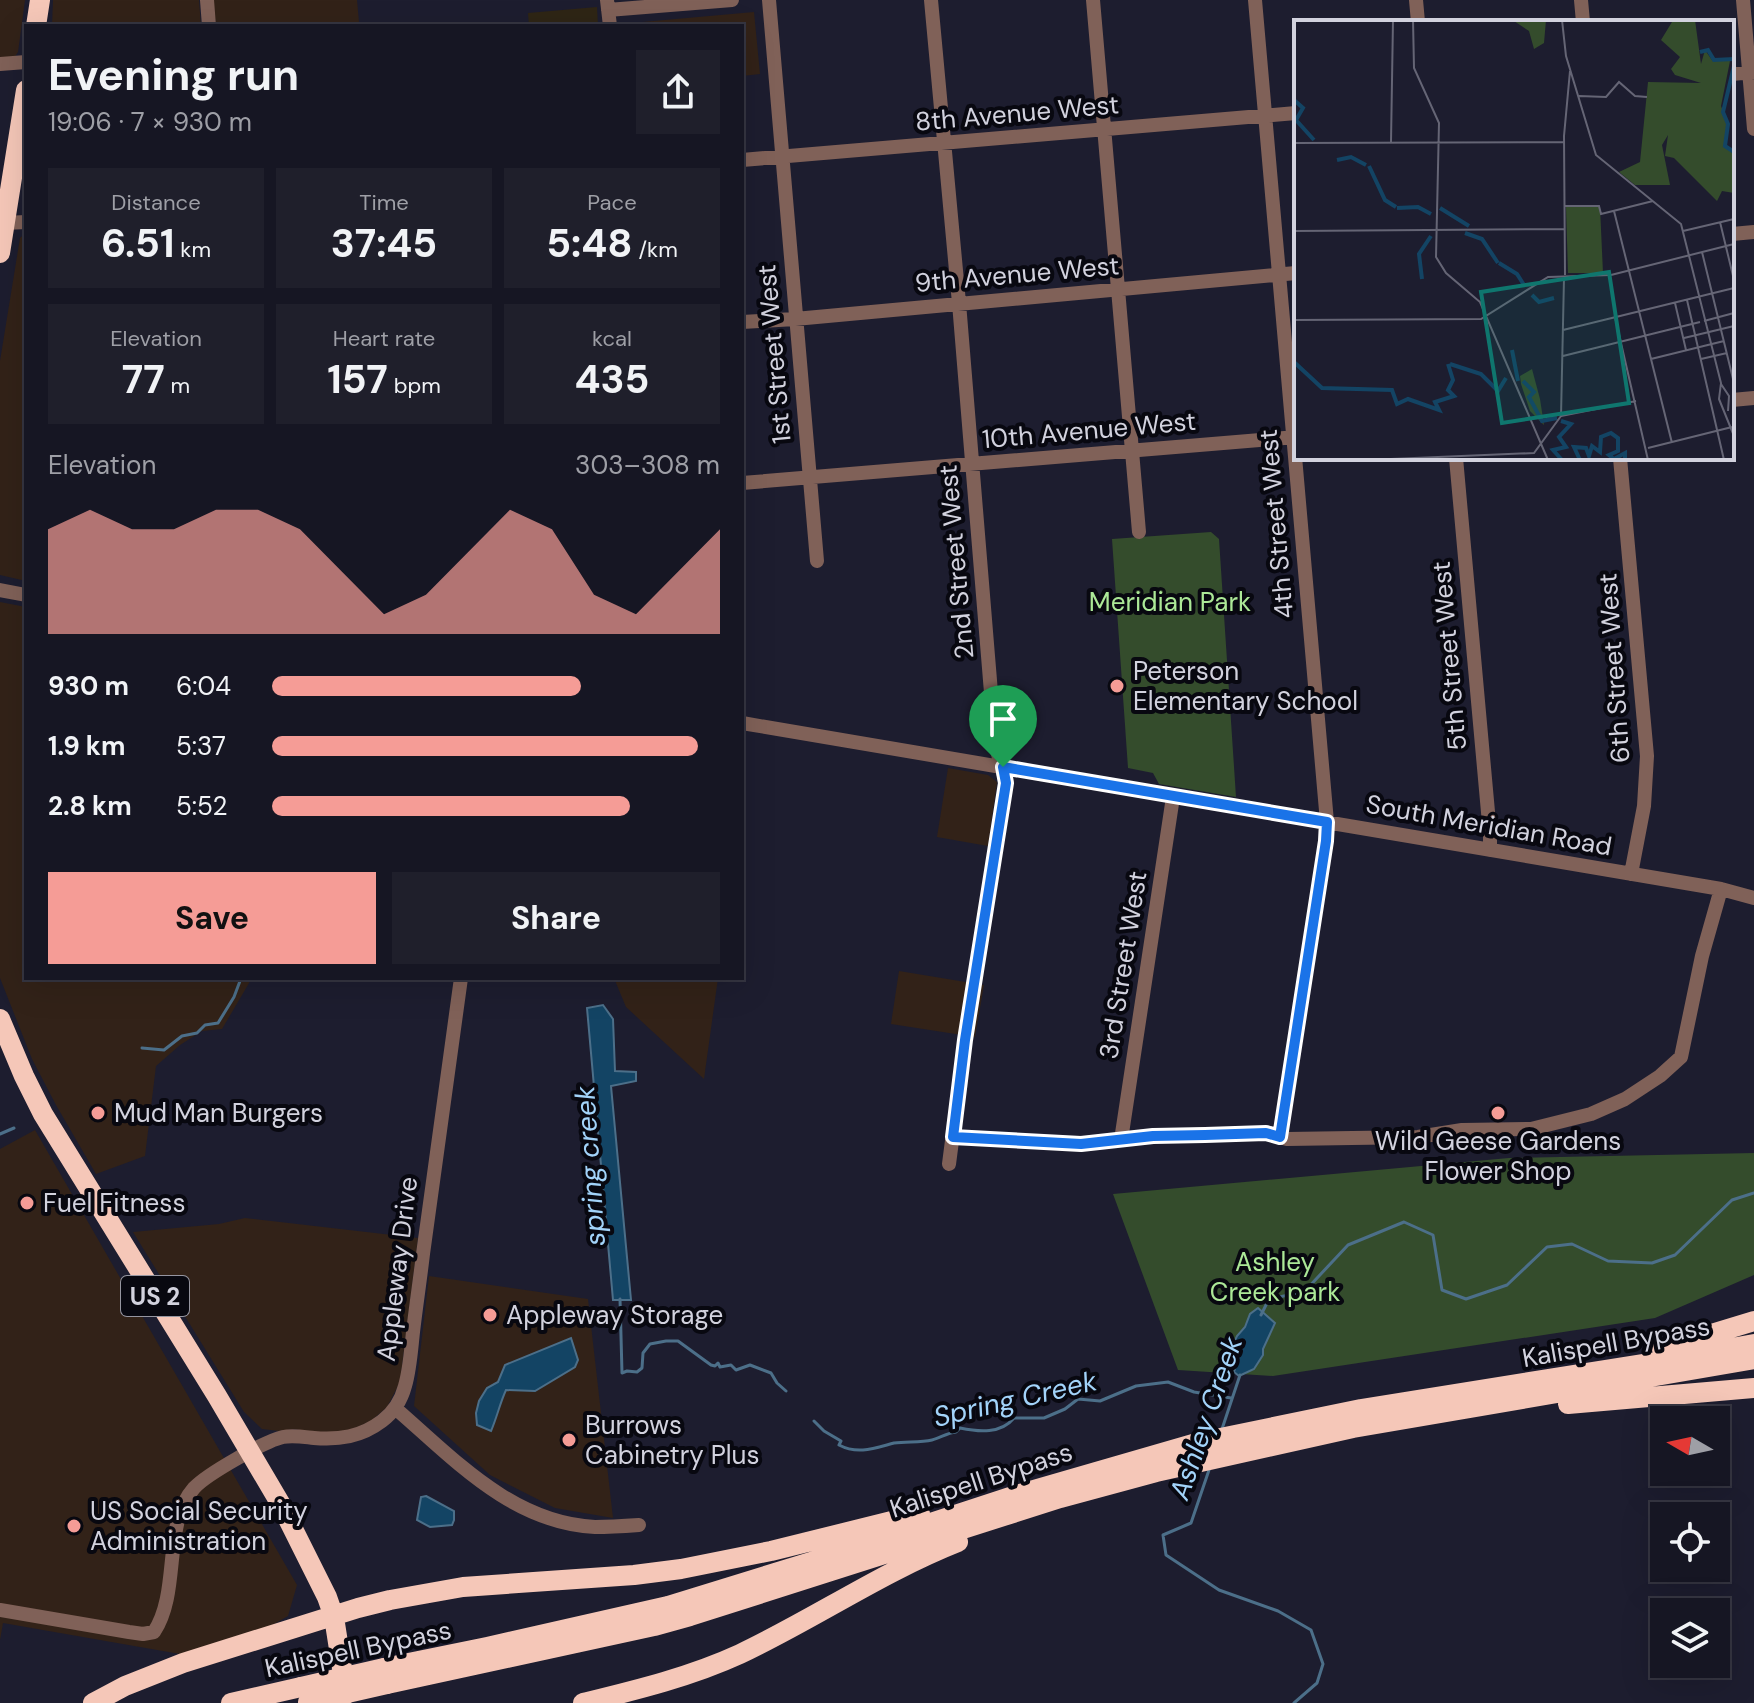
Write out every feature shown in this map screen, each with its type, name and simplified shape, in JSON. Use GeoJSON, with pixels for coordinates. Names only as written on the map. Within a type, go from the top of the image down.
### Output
{"type":"FeatureCollection","features":[{"type":"Feature","properties":{"kind":"highway"},"geometry":{"type":"LineString","coordinates":[[36,24],[40,0]]}},
{"type":"Feature","properties":{"kind":"highway"},"geometry":{"type":"LineString","coordinates":[[0,253],[24,103]]}},
{"type":"Feature","properties":{"kind":"highway","name":"US 2"},"geometry":{"type":"LineString","coordinates":[[0,1019],[43,1114],[251,1451],[312,1565],[334,1617],[348,1703]]}},
{"type":"Feature","properties":{"kind":"highway"},"geometry":{"type":"LineString","coordinates":[[1464,1393],[1653,1352],[1754,1321]]}},
{"type":"Feature","properties":{"kind":"highway","name":"Kalispell Bypass"},"geometry":{"type":"LineString","coordinates":[[385,1676],[678,1619],[739,1602],[1096,1488],[1244,1433],[1333,1414],[1754,1344]]}},
{"type":"Feature","properties":{"kind":"highway","name":"Kalispell Bypass"},"geometry":{"type":"LineString","coordinates":[[231,1703],[304,1697],[487,1647],[668,1606],[1010,1497],[1193,1453],[1236,1453],[1353,1428],[1754,1359]]}},
{"type":"Feature","properties":{"kind":"highway"},"geometry":{"type":"LineString","coordinates":[[1389,1422],[1754,1388]]}},
{"type":"Feature","properties":{"kind":"highway"},"geometry":{"type":"LineString","coordinates":[[583,1703],[653,1685],[721,1662],[763,1643],[930,1554],[1063,1505],[1096,1488]]}},
{"type":"Feature","properties":{"kind":"highway"},"geometry":{"type":"LineString","coordinates":[[93,1703],[125,1686],[183,1663],[390,1600],[463,1587],[692,1568],[899,1519],[1010,1497]]}},
{"type":"Feature","properties":{"kind":"street"},"geometry":{"type":"LineString","coordinates":[[207,0],[209,24]]}},
{"type":"Feature","properties":{"kind":"street"},"geometry":{"type":"LineString","coordinates":[[608,5],[732,0]]}},
{"type":"Feature","properties":{"kind":"street","name":"1st Street West"},"geometry":{"type":"LineString","coordinates":[[769,0],[817,561]]}},
{"type":"Feature","properties":{"kind":"street","name":"2nd Street West"},"geometry":{"type":"LineString","coordinates":[[931,0],[994,729],[1006,783],[965,1040],[949,1164]]}},
{"type":"Feature","properties":{"kind":"street"},"geometry":{"type":"LineString","coordinates":[[1093,0],[1139,532]]}},
{"type":"Feature","properties":{"kind":"street","name":"4th Street West"},"geometry":{"type":"LineString","coordinates":[[1255,0],[1294,427]]}},
{"type":"Feature","properties":{"kind":"street"},"geometry":{"type":"LineString","coordinates":[[1416,0],[1418,20]]}},
{"type":"Feature","properties":{"kind":"street"},"geometry":{"type":"LineString","coordinates":[[1581,0],[1583,20]]}},
{"type":"Feature","properties":{"kind":"street"},"geometry":{"type":"LineString","coordinates":[[1743,0],[1752,73],[1754,129]]}},
{"type":"Feature","properties":{"kind":"street"},"geometry":{"type":"LineString","coordinates":[[0,64],[24,62]]}},
{"type":"Feature","properties":{"kind":"street","name":"8th Avenue West"},"geometry":{"type":"LineString","coordinates":[[744,160],[1294,113]]}},
{"type":"Feature","properties":{"kind":"street"},"geometry":{"type":"LineString","coordinates":[[5,223],[24,222]]}},
{"type":"Feature","properties":{"kind":"street"},"geometry":{"type":"LineString","coordinates":[[1734,234],[1754,232]]}},
{"type":"Feature","properties":{"kind":"street","name":"9th Avenue West"},"geometry":{"type":"LineString","coordinates":[[744,322],[1294,273]]}},
{"type":"Feature","properties":{"kind":"street"},"geometry":{"type":"LineString","coordinates":[[1734,400],[1754,398]]}},
{"type":"Feature","properties":{"kind":"street","name":"10th Avenue West"},"geometry":{"type":"LineString","coordinates":[[744,483],[1294,437]]}},
{"type":"Feature","properties":{"kind":"street","name":"4th Street West"},"geometry":{"type":"LineString","coordinates":[[1280,1137],[1327,822],[1297,460]]}},
{"type":"Feature","properties":{"kind":"street","name":"5th Street West"},"geometry":{"type":"LineString","coordinates":[[1456,460],[1490,850]]}},
{"type":"Feature","properties":{"kind":"street","name":"6th Street West"},"geometry":{"type":"LineString","coordinates":[[1620,460],[1647,756],[1644,801],[1631,874]]}},
{"type":"Feature","properties":{"kind":"street"},"geometry":{"type":"LineString","coordinates":[[0,590],[24,595]]}},
{"type":"Feature","properties":{"kind":"street","name":"South Meridian Road"},"geometry":{"type":"LineString","coordinates":[[744,723],[1721,889],[1754,898]]}},
{"type":"Feature","properties":{"kind":"street","name":"3rd Street West"},"geometry":{"type":"LineString","coordinates":[[1121,1140],[1173,797]]}},
{"type":"Feature","properties":{"kind":"street"},"geometry":{"type":"LineString","coordinates":[[953,1137],[1081,1144],[1153,1136],[1266,1133],[1287,1139],[1418,1137],[1462,1130],[1531,1129],[1591,1114],[1625,1099],[1660,1076],[1681,1057],[1702,956],[1721,889]]}},
{"type":"Feature","properties":{"kind":"street","name":"Appleway Drive"},"geometry":{"type":"LineString","coordinates":[[395,1408],[406,1383],[461,980]]}},
{"type":"Feature","properties":{"kind":"street"},"geometry":{"type":"LineString","coordinates":[[0,1610],[143,1634],[154,1632],[166,1603],[178,1520],[194,1488],[251,1451],[282,1437],[350,1438],[381,1421],[395,1408],[477,1480],[516,1504],[543,1516],[574,1524],[595,1527],[639,1525]]}},
{"type":"Feature","properties":{"kind":"shaded area"},"geometry":{"type":"Polygon","coordinates":[[[0,0],[25,0],[18,52],[14,58],[0,60],[0,0]]]}},
{"type":"Feature","properties":{"kind":"shaded area"},"geometry":{"type":"Polygon","coordinates":[[[53,0],[199,0],[201,24],[52,24],[53,0]]]}},
{"type":"Feature","properties":{"kind":"shaded area"},"geometry":{"type":"Polygon","coordinates":[[[213,0],[357,0],[359,22],[216,24],[213,0]]]}},
{"type":"Feature","properties":{"kind":"shaded area"},"geometry":{"type":"Polygon","coordinates":[[[597,7],[598,24],[529,24],[528,13],[597,7]]]}},
{"type":"Feature","properties":{"kind":"shaded area"},"geometry":{"type":"Polygon","coordinates":[[[754,12],[760,74],[744,76],[744,24],[620,24],[754,12]]]}},
{"type":"Feature","properties":{"kind":"shaded area"},"geometry":{"type":"Polygon","coordinates":[[[24,234],[24,581],[0,575],[0,361],[20,238],[24,234]]]}},
{"type":"Feature","properties":{"kind":"shaded area"},"geometry":{"type":"Polygon","coordinates":[[[0,602],[24,607],[24,980],[251,980],[222,1029],[202,1031],[156,1066],[145,1156],[96,1174],[32,1059],[0,978],[0,602]]]}},
{"type":"Feature","properties":{"kind":"shaded area"},"geometry":{"type":"Polygon","coordinates":[[[948,768],[988,775],[997,782],[988,846],[937,837],[948,768]]]}},
{"type":"Feature","properties":{"kind":"shaded area"},"geometry":{"type":"Polygon","coordinates":[[[899,971],[984,985],[975,1037],[891,1024],[899,971]]]}},
{"type":"Feature","properties":{"kind":"shaded area"},"geometry":{"type":"Polygon","coordinates":[[[615,980],[718,980],[704,1079],[626,1007],[615,980]]]}},
{"type":"Feature","properties":{"kind":"shaded area"},"geometry":{"type":"Polygon","coordinates":[[[35,1130],[297,1585],[288,1616],[257,1634],[180,1654],[3,1623],[0,1640],[0,1149],[35,1130]]]}},
{"type":"Feature","properties":{"kind":"shaded area"},"geometry":{"type":"Polygon","coordinates":[[[245,1218],[418,1238],[400,1382],[387,1407],[371,1421],[346,1432],[262,1429],[244,1412],[133,1232],[219,1224],[245,1218]]]}},
{"type":"Feature","properties":{"kind":"shaded area"},"geometry":{"type":"Polygon","coordinates":[[[429,1276],[588,1299],[613,1518],[555,1508],[490,1475],[414,1406],[429,1276]]]}},
{"type":"Feature","properties":{"kind":"green space","name":"Meridian Park"},"geometry":{"type":"Polygon","coordinates":[[[1211,532],[1219,539],[1236,797],[1159,784],[1153,773],[1128,768],[1112,539],[1211,532]]]}},
{"type":"Feature","properties":{"kind":"green space","name":"Ashley Creek park"},"geometry":{"type":"Polygon","coordinates":[[[1754,1153],[1754,1275],[1655,1318],[1273,1376],[1178,1370],[1113,1194],[1509,1158],[1754,1153]]]}},
{"type":"Feature","properties":{"kind":"water"},"geometry":{"type":"Polygon","coordinates":[[[603,1005],[613,1019],[615,1071],[636,1072],[636,1081],[611,1086],[631,1300],[613,1300],[587,1008],[603,1005]]]}},
{"type":"Feature","properties":{"kind":"water"},"geometry":{"type":"Polygon","coordinates":[[[1258,1308],[1275,1323],[1254,1369],[1239,1376],[1234,1372],[1236,1365],[1230,1351],[1250,1314],[1258,1308]]]}},
{"type":"Feature","properties":{"kind":"water"},"geometry":{"type":"Polygon","coordinates":[[[571,1338],[578,1360],[575,1367],[535,1391],[506,1390],[491,1431],[477,1425],[479,1401],[487,1388],[498,1382],[505,1365],[571,1338]]]}},
{"type":"Feature","properties":{"kind":"water"},"geometry":{"type":"Polygon","coordinates":[[[426,1496],[454,1511],[452,1525],[430,1527],[417,1520],[421,1497],[426,1496]]]}},
{"type":"Feature","properties":{"kind":"waterway","name":"Spring Creek"},"geometry":{"type":"LineString","coordinates":[[142,1048],[164,1050],[182,1036],[197,1033],[205,1025],[218,1023],[241,980]]}},
{"type":"Feature","properties":{"kind":"waterway","name":"Spring Creek"},"geometry":{"type":"LineString","coordinates":[[0,1134],[14,1128]]}},
{"type":"Feature","properties":{"kind":"waterway","name":"Ashley Creek"},"geometry":{"type":"LineString","coordinates":[[1261,1315],[1269,1299],[1304,1292],[1348,1245],[1404,1222],[1433,1235],[1442,1290],[1466,1299],[1507,1285],[1547,1247],[1572,1244],[1608,1261],[1652,1263],[1675,1255],[1732,1200],[1754,1193]]}},
{"type":"Feature","properties":{"kind":"waterway","name":"Spring Creek"},"geometry":{"type":"LineString","coordinates":[[620,1299],[622,1373],[637,1372],[642,1368],[643,1353],[650,1344],[678,1341],[711,1365],[731,1365],[736,1370],[750,1365],[771,1373],[786,1391]]}},
{"type":"Feature","properties":{"kind":"waterway","name":"Ashley Creek"},"geometry":{"type":"LineString","coordinates":[[1222,1429],[1240,1375]]}},
{"type":"Feature","properties":{"kind":"waterway","name":"Spring Creek"},"geometry":{"type":"LineString","coordinates":[[814,1421],[841,1441],[839,1445],[860,1450],[932,1440],[960,1428],[996,1429],[1014,1418],[1044,1418],[1078,1399],[1100,1401],[1136,1386],[1168,1382],[1194,1392],[1231,1398]]}},
{"type":"Feature","properties":{"kind":"waterway","name":"Ashley Creek"},"geometry":{"type":"LineString","coordinates":[[1209,1470],[1191,1523],[1163,1535],[1166,1555],[1219,1590],[1278,1611],[1311,1630],[1323,1664],[1317,1683],[1294,1703]]}},
{"type":"Feature","properties":{"kind":"place","name":"Peterson Elementary School"},"geometry":{"type":"Point","coordinates":[1117,686]}},
{"type":"Feature","properties":{"kind":"place","name":"Mud Man Burgers"},"geometry":{"type":"Point","coordinates":[98,1113]}},
{"type":"Feature","properties":{"kind":"place","name":"Wild Geese Gardens Flower Shop"},"geometry":{"type":"Point","coordinates":[1498,1113]}},
{"type":"Feature","properties":{"kind":"place","name":"Fuel Fitness"},"geometry":{"type":"Point","coordinates":[27,1203]}},
{"type":"Feature","properties":{"kind":"place","name":"Appleway Storage"},"geometry":{"type":"Point","coordinates":[490,1315]}},
{"type":"Feature","properties":{"kind":"place","name":"Burrows Cabinetry Plus"},"geometry":{"type":"Point","coordinates":[569,1440]}},
{"type":"Feature","properties":{"kind":"place","name":"US Social Security Administration"},"geometry":{"type":"Point","coordinates":[74,1526]}},
{"type":"Feature","properties":{"kind":"route"},"geometry":{"type":"LineString","coordinates":[[1003,767],[1327,822],[1280,1137],[1266,1133],[1153,1136],[1081,1144],[953,1137],[965,1040],[1006,783],[1003,767]]}},
{"type":"Feature","properties":{"kind":"water label","name":"spring creek"},"geometry":{"type":"Point","coordinates":[590,1166]}}]}
